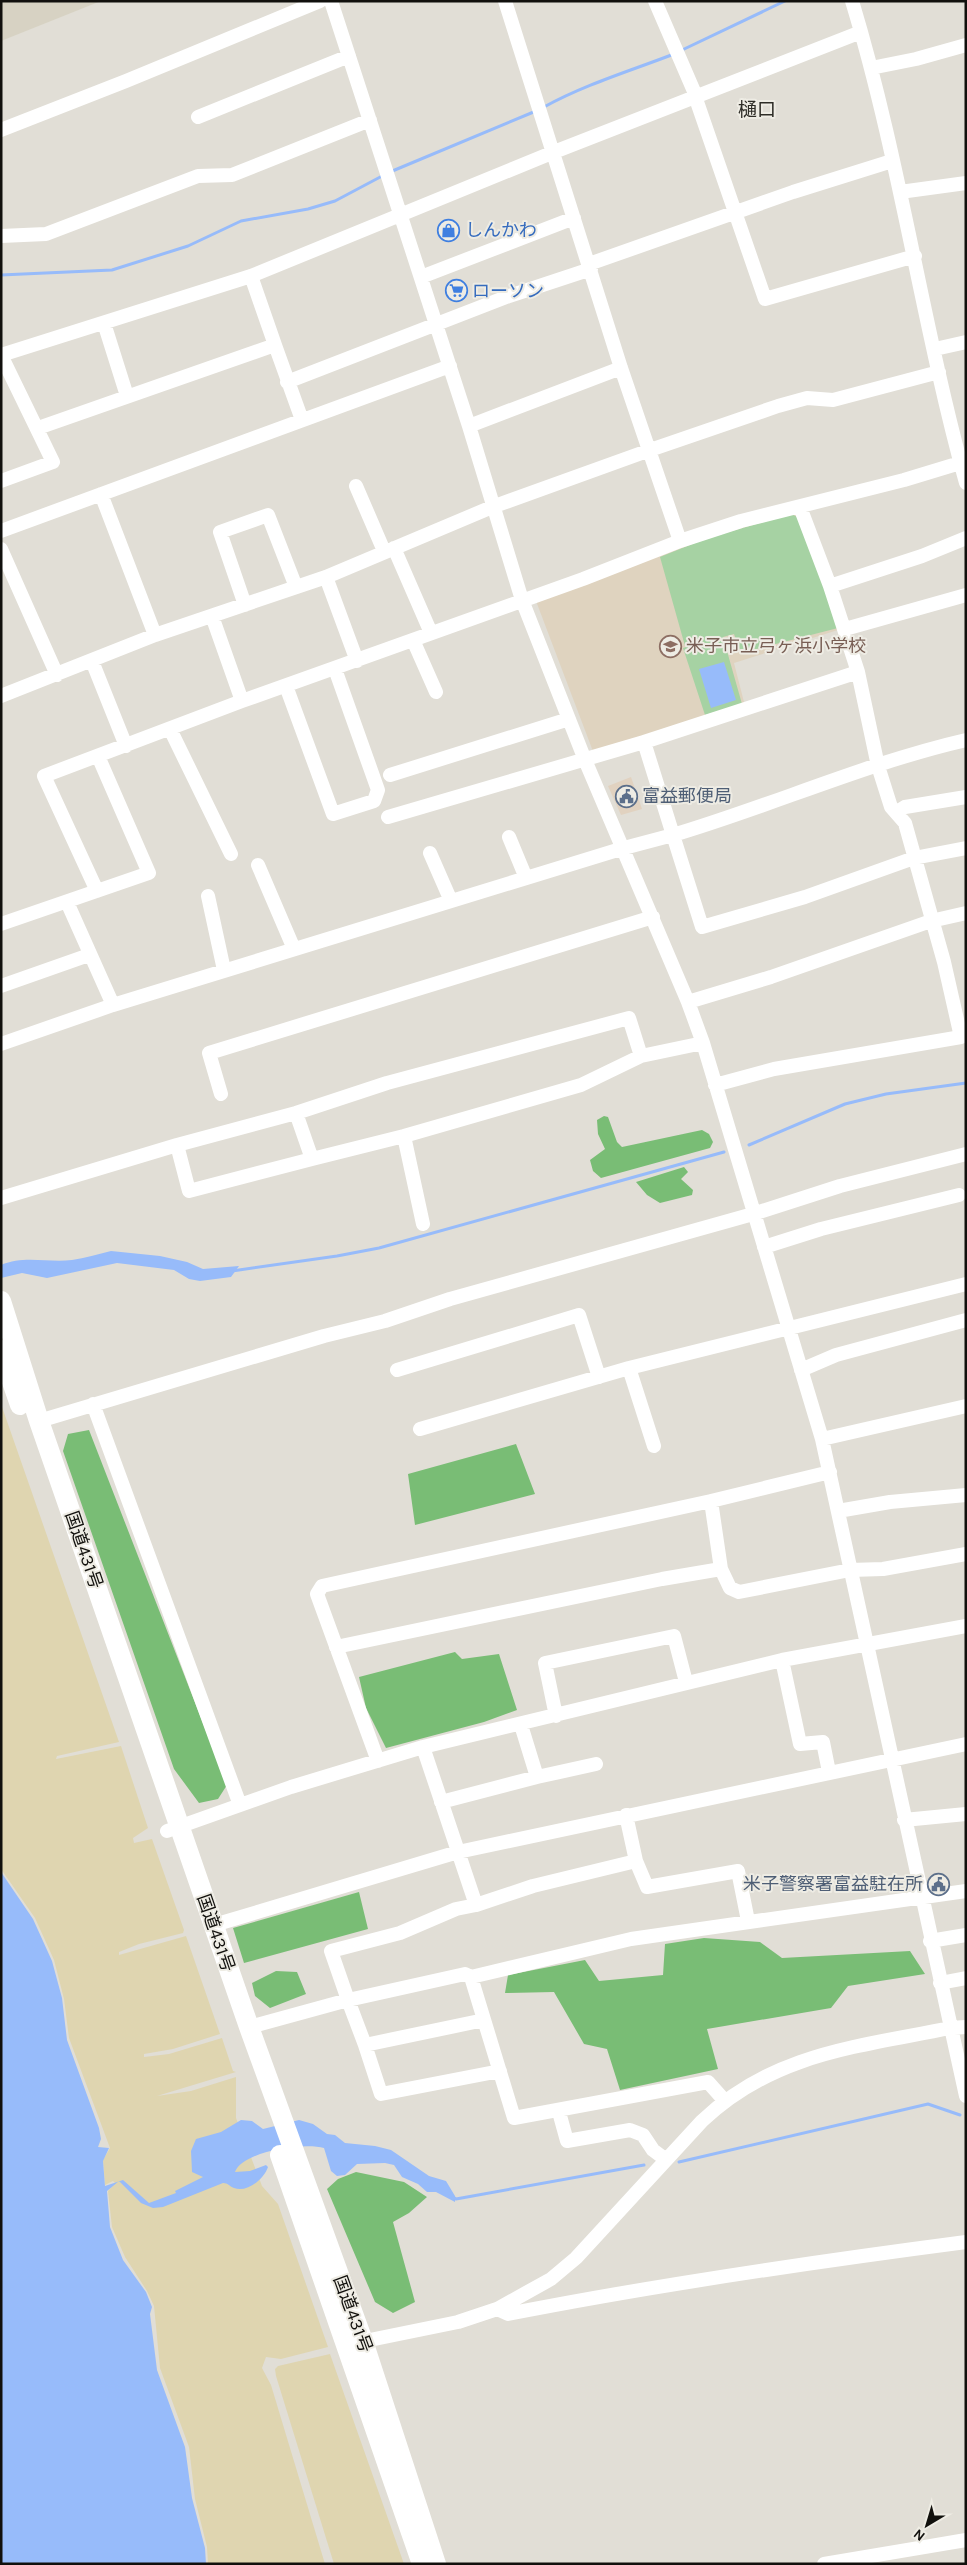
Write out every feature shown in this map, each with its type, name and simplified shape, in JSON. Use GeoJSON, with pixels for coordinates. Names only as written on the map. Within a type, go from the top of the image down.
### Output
{"type":"FeatureCollection","features":[{"type":"Feature","properties":{"kind":"highway","name":"国道431号"},"geometry":{"type":"LineString","coordinates":[[1,1301],[173,1829],[214,1925],[249,2027],[276,2124]]}},
{"type":"Feature","properties":{"kind":"highway","name":"国道431号"},"geometry":{"type":"LineString","coordinates":[[1,1350],[173,1829],[285,2150],[436,2564]]}},
{"type":"Feature","properties":{"kind":"highway","name":"国道431号"},"geometry":{"type":"LineString","coordinates":[[355,2343],[422,2564]]}},
{"type":"Feature","properties":{"kind":"street"},"geometry":{"type":"LineString","coordinates":[[1,130],[320,1]]}},
{"type":"Feature","properties":{"kind":"street"},"geometry":{"type":"LineString","coordinates":[[332,1],[450,366],[522,600],[568,720],[624,848],[703,1043],[830,1472],[930,1941],[966,2096]]}},
{"type":"Feature","properties":{"kind":"street"},"geometry":{"type":"LineString","coordinates":[[505,1],[621,368],[680,541]]}},
{"type":"Feature","properties":{"kind":"street"},"geometry":{"type":"LineString","coordinates":[[656,1],[696,96],[765,299],[915,256]]}},
{"type":"Feature","properties":{"kind":"street"},"geometry":{"type":"LineString","coordinates":[[852,1],[871,68],[915,256],[939,372],[961,446],[960,463],[966,483]]}},
{"type":"Feature","properties":{"kind":"street"},"geometry":{"type":"LineString","coordinates":[[1,481],[53,462],[1,355],[251,276],[554,152],[861,32]]}},
{"type":"Feature","properties":{"kind":"street"},"geometry":{"type":"LineString","coordinates":[[871,68],[916,59],[966,45]]}},
{"type":"Feature","properties":{"kind":"street"},"geometry":{"type":"LineString","coordinates":[[198,117],[349,56]]}},
{"type":"Feature","properties":{"kind":"street"},"geometry":{"type":"LineString","coordinates":[[1,236],[46,234],[198,176],[232,175],[370,120]]}},
{"type":"Feature","properties":{"kind":"street"},"geometry":{"type":"LineString","coordinates":[[287,382],[509,296],[735,213],[892,161]]}},
{"type":"Feature","properties":{"kind":"street"},"geometry":{"type":"LineString","coordinates":[[900,192],[966,183]]}},
{"type":"Feature","properties":{"kind":"street"},"geometry":{"type":"LineString","coordinates":[[421,278],[574,218]]}},
{"type":"Feature","properties":{"kind":"street"},"geometry":{"type":"LineString","coordinates":[[251,276],[302,420]]}},
{"type":"Feature","properties":{"kind":"street"},"geometry":{"type":"LineString","coordinates":[[104,323],[128,396]]}},
{"type":"Feature","properties":{"kind":"street"},"geometry":{"type":"LineString","coordinates":[[935,349],[966,342]]}},
{"type":"Feature","properties":{"kind":"street"},"geometry":{"type":"LineString","coordinates":[[38,428],[275,346]]}},
{"type":"Feature","properties":{"kind":"street"},"geometry":{"type":"LineString","coordinates":[[1,532],[450,366]]}},
{"type":"Feature","properties":{"kind":"street"},"geometry":{"type":"LineString","coordinates":[[469,426],[621,368]]}},
{"type":"Feature","properties":{"kind":"street"},"geometry":{"type":"LineString","coordinates":[[1,696],[155,635],[326,577],[492,507],[650,450],[778,406],[807,398],[834,400],[939,372]]}},
{"type":"Feature","properties":{"kind":"street"},"geometry":{"type":"LineString","coordinates":[[97,891],[44,776],[680,541],[741,521],[904,480],[960,463]]}},
{"type":"Feature","properties":{"kind":"street"},"geometry":{"type":"LineString","coordinates":[[356,486],[431,633]]}},
{"type":"Feature","properties":{"kind":"street"},"geometry":{"type":"LineString","coordinates":[[102,494],[155,635]]}},
{"type":"Feature","properties":{"kind":"street"},"geometry":{"type":"LineString","coordinates":[[715,1085],[774,1068],[963,1036],[905,823],[897,812],[891,808],[878,766],[858,672],[845,629],[800,507]]}},
{"type":"Feature","properties":{"kind":"street"},"geometry":{"type":"LineString","coordinates":[[245,605],[220,532],[268,515],[296,587]]}},
{"type":"Feature","properties":{"kind":"street"},"geometry":{"type":"LineString","coordinates":[[830,586],[922,556],[966,538]]}},
{"type":"Feature","properties":{"kind":"street"},"geometry":{"type":"LineString","coordinates":[[1,549],[57,675]]}},
{"type":"Feature","properties":{"kind":"street"},"geometry":{"type":"LineString","coordinates":[[326,577],[357,661]]}},
{"type":"Feature","properties":{"kind":"street"},"geometry":{"type":"LineString","coordinates":[[845,629],[966,595]]}},
{"type":"Feature","properties":{"kind":"street"},"geometry":{"type":"LineString","coordinates":[[212,616],[242,702]]}},
{"type":"Feature","properties":{"kind":"street"},"geometry":{"type":"LineString","coordinates":[[413,640],[436,692]]}},
{"type":"Feature","properties":{"kind":"street"},"geometry":{"type":"LineString","coordinates":[[92,660],[126,746]]}},
{"type":"Feature","properties":{"kind":"street"},"geometry":{"type":"LineString","coordinates":[[286,686],[333,814],[374,801],[378,790],[335,670]]}},
{"type":"Feature","properties":{"kind":"street"},"geometry":{"type":"LineString","coordinates":[[388,816],[644,742],[858,672]]}},
{"type":"Feature","properties":{"kind":"street"},"geometry":{"type":"LineString","coordinates":[[390,775],[568,720]]}},
{"type":"Feature","properties":{"kind":"street"},"geometry":{"type":"LineString","coordinates":[[170,729],[231,854]]}},
{"type":"Feature","properties":{"kind":"street"},"geometry":{"type":"LineString","coordinates":[[1,1044],[113,1005],[224,970],[624,848],[720,822],[878,766],[966,740]]}},
{"type":"Feature","properties":{"kind":"street"},"geometry":{"type":"LineString","coordinates":[[644,742],[702,927],[805,897],[914,858],[966,848]]}},
{"type":"Feature","properties":{"kind":"street"},"geometry":{"type":"LineString","coordinates":[[1,924],[149,873],[98,756]]}},
{"type":"Feature","properties":{"kind":"street"},"geometry":{"type":"LineString","coordinates":[[897,812],[905,808],[966,797]]}},
{"type":"Feature","properties":{"kind":"street"},"geometry":{"type":"LineString","coordinates":[[509,837],[526,878]]}},
{"type":"Feature","properties":{"kind":"street"},"geometry":{"type":"LineString","coordinates":[[430,854],[451,901]]}},
{"type":"Feature","properties":{"kind":"street"},"geometry":{"type":"LineString","coordinates":[[258,864],[294,949]]}},
{"type":"Feature","properties":{"kind":"street"},"geometry":{"type":"LineString","coordinates":[[208,896],[224,970]]}},
{"type":"Feature","properties":{"kind":"street"},"geometry":{"type":"LineString","coordinates":[[67,902],[89,955],[113,1005]]}},
{"type":"Feature","properties":{"kind":"street"},"geometry":{"type":"LineString","coordinates":[[688,1002],[770,977],[931,921],[966,913]]}},
{"type":"Feature","properties":{"kind":"street"},"geometry":{"type":"LineString","coordinates":[[221,1094],[208,1053],[653,918]]}},
{"type":"Feature","properties":{"kind":"street"},"geometry":{"type":"LineString","coordinates":[[1,986],[89,955]]}},
{"type":"Feature","properties":{"kind":"street"},"geometry":{"type":"LineString","coordinates":[[1,1198],[296,1113],[387,1083],[629,1018],[641,1056]]}},
{"type":"Feature","properties":{"kind":"street"},"geometry":{"type":"LineString","coordinates":[[177,1146],[189,1191],[404,1136],[581,1084],[641,1056],[703,1043]]}},
{"type":"Feature","properties":{"kind":"street"},"geometry":{"type":"LineString","coordinates":[[296,1113],[312,1159]]}},
{"type":"Feature","properties":{"kind":"street"},"geometry":{"type":"LineString","coordinates":[[404,1136],[423,1224]]}},
{"type":"Feature","properties":{"kind":"street"},"geometry":{"type":"LineString","coordinates":[[39,1421],[753,1214],[840,1186],[966,1154]]}},
{"type":"Feature","properties":{"kind":"street"},"geometry":{"type":"LineString","coordinates":[[764,1247],[820,1229],[959,1195]]}},
{"type":"Feature","properties":{"kind":"street"},"geometry":{"type":"LineString","coordinates":[[420,1429],[629,1368],[966,1284]]}},
{"type":"Feature","properties":{"kind":"street"},"geometry":{"type":"LineString","coordinates":[[398,1370],[580,1316],[599,1377]]}},
{"type":"Feature","properties":{"kind":"street"},"geometry":{"type":"LineString","coordinates":[[801,1370],[836,1355],[966,1320]]}},
{"type":"Feature","properties":{"kind":"street"},"geometry":{"type":"LineString","coordinates":[[629,1368],[654,1446]]}},
{"type":"Feature","properties":{"kind":"street"},"geometry":{"type":"LineString","coordinates":[[93,1404],[240,1805]]}},
{"type":"Feature","properties":{"kind":"street"},"geometry":{"type":"LineString","coordinates":[[822,1440],[966,1406]]}},
{"type":"Feature","properties":{"kind":"street"},"geometry":{"type":"LineString","coordinates":[[378,1761],[317,1594],[322,1586],[711,1501],[830,1472]]}},
{"type":"Feature","properties":{"kind":"street"},"geometry":{"type":"LineString","coordinates":[[838,1511],[890,1502],[966,1495]]}},
{"type":"Feature","properties":{"kind":"street"},"geometry":{"type":"LineString","coordinates":[[711,1501],[721,1569],[730,1588],[740,1592],[850,1570],[883,1569],[966,1554]]}},
{"type":"Feature","properties":{"kind":"street"},"geometry":{"type":"LineString","coordinates":[[336,1646],[662,1579],[721,1569]]}},
{"type":"Feature","properties":{"kind":"street"},"geometry":{"type":"LineString","coordinates":[[173,1829],[240,1805],[423,1747],[521,1725],[686,1682],[782,1660],[966,1626]]}},
{"type":"Feature","properties":{"kind":"street"},"geometry":{"type":"LineString","coordinates":[[556,1716],[545,1663],[674,1636],[686,1682]]}},
{"type":"Feature","properties":{"kind":"street"},"geometry":{"type":"LineString","coordinates":[[782,1660],[800,1744],[823,1742],[829,1772]]}},
{"type":"Feature","properties":{"kind":"street"},"geometry":{"type":"LineString","coordinates":[[521,1725],[537,1777]]}},
{"type":"Feature","properties":{"kind":"street"},"geometry":{"type":"LineString","coordinates":[[214,1925],[458,1852],[891,1758],[966,1744]]}},
{"type":"Feature","properties":{"kind":"street"},"geometry":{"type":"LineString","coordinates":[[423,1747],[476,1905]]}},
{"type":"Feature","properties":{"kind":"street"},"geometry":{"type":"LineString","coordinates":[[441,1802],[596,1764]]}},
{"type":"Feature","properties":{"kind":"street"},"geometry":{"type":"LineString","coordinates":[[904,1820],[966,1814]]}},
{"type":"Feature","properties":{"kind":"street"},"geometry":{"type":"LineString","coordinates":[[626,1815],[636,1861],[646,1887],[738,1871],[748,1921]]}},
{"type":"Feature","properties":{"kind":"street"},"geometry":{"type":"LineString","coordinates":[[500,2071],[382,2094],[331,1951],[400,1933],[456,1909],[476,1905],[533,1886],[636,1861]]}},
{"type":"Feature","properties":{"kind":"street"},"geometry":{"type":"LineString","coordinates":[[249,2027],[348,2000],[465,1974],[471,1977],[631,1939],[748,1921],[921,1899],[966,1891]]}},
{"type":"Feature","properties":{"kind":"street"},"geometry":{"type":"LineString","coordinates":[[930,1941],[966,1935]]}},
{"type":"Feature","properties":{"kind":"street"},"geometry":{"type":"LineString","coordinates":[[471,1977],[514,2118],[558,2112],[708,2082],[724,2100]]}},
{"type":"Feature","properties":{"kind":"street"},"geometry":{"type":"LineString","coordinates":[[940,1983],[966,1978]]}},
{"type":"Feature","properties":{"kind":"street"},"geometry":{"type":"LineString","coordinates":[[365,2044],[484,2020]]}},
{"type":"Feature","properties":{"kind":"street"},"geometry":{"type":"LineString","coordinates":[[355,2343],[458,2322],[497,2309],[551,2279],[576,2258],[665,2159],[724,2100],[762,2076],[795,2062],[950,2028],[966,2027]]}},
{"type":"Feature","properties":{"kind":"street"},"geometry":{"type":"LineString","coordinates":[[558,2112],[567,2141],[630,2130],[642,2134],[653,2150],[665,2159]]}},
{"type":"Feature","properties":{"kind":"street"},"geometry":{"type":"LineString","coordinates":[[497,2309],[508,2314],[585,2299],[802,2264],[966,2242]]}},
{"type":"Feature","properties":{"kind":"street"},"geometry":{"type":"LineString","coordinates":[[824,2564],[966,2540]]}},
{"type":"Feature","properties":{"kind":"shaded area"},"geometry":{"type":"Polygon","coordinates":[[[1,1],[101,1],[1,41],[1,1]]]}},
{"type":"Feature","properties":{"kind":"shaded area","name":"米子市立弓ヶ浜小学校"},"geometry":{"type":"Polygon","coordinates":[[[792,512],[803,517],[841,629],[734,663],[745,706],[594,754],[536,601],[683,545],[792,512]]]}},
{"type":"Feature","properties":{"kind":"shaded area"},"geometry":{"type":"Polygon","coordinates":[[[631,777],[642,809],[621,815],[608,786],[631,777]]]}},
{"type":"Feature","properties":{"kind":"green space"},"geometry":{"type":"Polygon","coordinates":[[[791,514],[802,519],[838,628],[741,653],[734,634],[723,637],[742,704],[705,715],[683,648],[693,645],[685,646],[660,557],[705,539],[791,514]]]}},
{"type":"Feature","properties":{"kind":"green space"},"geometry":{"type":"Polygon","coordinates":[[[604,1116],[608,1117],[617,1142],[622,1147],[702,1130],[709,1134],[713,1142],[710,1148],[601,1178],[593,1171],[590,1160],[605,1149],[598,1134],[597,1120],[604,1116]]]}},
{"type":"Feature","properties":{"kind":"green space"},"geometry":{"type":"Polygon","coordinates":[[[684,1167],[688,1172],[681,1179],[693,1190],[692,1195],[660,1203],[647,1195],[636,1182],[684,1167]]]}},
{"type":"Feature","properties":{"kind":"green space"},"geometry":{"type":"Polygon","coordinates":[[[89,1430],[227,1785],[218,1799],[199,1803],[174,1769],[63,1451],[68,1434],[89,1430]]]}},
{"type":"Feature","properties":{"kind":"green space"},"geometry":{"type":"Polygon","coordinates":[[[516,1444],[535,1494],[415,1525],[408,1474],[516,1444]]]}},
{"type":"Feature","properties":{"kind":"green space"},"geometry":{"type":"Polygon","coordinates":[[[455,1652],[462,1659],[499,1654],[517,1710],[484,1722],[386,1748],[366,1708],[359,1677],[455,1652]]]}},
{"type":"Feature","properties":{"kind":"green space"},"geometry":{"type":"Polygon","coordinates":[[[359,1892],[368,1929],[244,1963],[233,1928],[359,1892]]]}},
{"type":"Feature","properties":{"kind":"green space"},"geometry":{"type":"Polygon","coordinates":[[[704,1938],[760,1942],[782,1958],[910,1951],[925,1974],[848,1986],[831,2008],[707,2029],[718,2069],[620,2090],[607,2049],[584,2044],[554,1992],[505,1993],[508,1975],[585,1960],[599,1981],[663,1975],[665,1944],[704,1938]]]}},
{"type":"Feature","properties":{"kind":"green space"},"geometry":{"type":"Polygon","coordinates":[[[276,1971],[297,1972],[306,1994],[270,2008],[255,1996],[252,1983],[276,1971]]]}},
{"type":"Feature","properties":{"kind":"green space"},"geometry":{"type":"Polygon","coordinates":[[[356,2172],[404,2182],[427,2197],[409,2213],[393,2222],[415,2302],[393,2313],[375,2302],[327,2189],[338,2179],[356,2172]]]}},
{"type":"Feature","properties":{"kind":"sand"},"geometry":{"type":"Polygon","coordinates":[[[1,1404],[119,1742],[57,1756],[56,1759],[121,1746],[148,1828],[133,1838],[134,1843],[152,1839],[184,1930],[183,1933],[139,1944],[119,1952],[119,1955],[186,1936],[220,2034],[173,2049],[144,2054],[144,2057],[169,2054],[222,2038],[233,2071],[236,2072],[157,2096],[191,2091],[236,2077],[236,2118],[262,2186],[278,2204],[328,2347],[281,2359],[266,2357],[262,2368],[271,2385],[325,2564],[208,2564],[207,2547],[195,2499],[189,2447],[160,2368],[154,2306],[147,2291],[125,2257],[112,2227],[108,2191],[115,2183],[113,2181],[105,2185],[103,2160],[110,2148],[69,2038],[64,1999],[54,1960],[35,1918],[1,1869],[1,1404]]]}},
{"type":"Feature","properties":{"kind":"sand"},"geometry":{"type":"Polygon","coordinates":[[[330,2354],[404,2564],[334,2564],[275,2369],[278,2366],[330,2354]]]}},
{"type":"Feature","properties":{"kind":"water"},"geometry":{"type":"Polygon","coordinates":[[[724,662],[736,700],[711,708],[699,669],[724,662]]]}},
{"type":"Feature","properties":{"kind":"water"},"geometry":{"type":"Polygon","coordinates":[[[111,1251],[160,1256],[187,1262],[203,1269],[239,1266],[231,1277],[200,1281],[189,1279],[174,1270],[117,1263],[47,1278],[22,1273],[1,1278],[1,1265],[18,1260],[72,1260],[111,1251]]]}},
{"type":"Feature","properties":{"kind":"water"},"geometry":{"type":"Polygon","coordinates":[[[1,1872],[33,1919],[52,1961],[62,1998],[67,2040],[99,2128],[101,2139],[98,2147],[109,2148],[103,2161],[105,2186],[118,2182],[107,2191],[110,2227],[123,2260],[146,2292],[152,2307],[150,2314],[157,2370],[185,2447],[192,2498],[205,2548],[206,2564],[1,2564],[1,1872]]]}},
{"type":"Feature","properties":{"kind":"water"},"geometry":{"type":"Polygon","coordinates":[[[241,2120],[252,2121],[263,2129],[299,2120],[313,2124],[327,2134],[335,2135],[345,2143],[375,2146],[391,2150],[429,2176],[446,2181],[455,2196],[455,2202],[436,2192],[427,2192],[418,2184],[402,2177],[394,2165],[385,2163],[357,2164],[345,2175],[337,2176],[331,2171],[324,2148],[315,2146],[289,2147],[249,2159],[240,2165],[235,2172],[250,2171],[266,2165],[268,2167],[263,2176],[249,2187],[239,2189],[223,2183],[163,2207],[153,2208],[141,2203],[119,2181],[123,2180],[149,2203],[176,2193],[175,2191],[203,2177],[192,2172],[191,2151],[196,2139],[221,2132],[241,2120]]]}},
{"type":"Feature","properties":{"kind":"waterway"},"geometry":{"type":"LineString","coordinates":[[680,51],[785,1]]}},
{"type":"Feature","properties":{"kind":"waterway"},"geometry":{"type":"LineString","coordinates":[[544,107],[592,85],[674,54]]}},
{"type":"Feature","properties":{"kind":"waterway"},"geometry":{"type":"LineString","coordinates":[[390,172],[536,111]]}},
{"type":"Feature","properties":{"kind":"waterway"},"geometry":{"type":"LineString","coordinates":[[1,275],[112,270],[188,246],[241,221],[308,209],[335,201],[384,175]]}},
{"type":"Feature","properties":{"kind":"waterway"},"geometry":{"type":"LineString","coordinates":[[749,1145],[845,1104],[886,1094],[966,1083]]}},
{"type":"Feature","properties":{"kind":"waterway"},"geometry":{"type":"LineString","coordinates":[[232,1271],[379,1248],[724,1152]]}},
{"type":"Feature","properties":{"kind":"waterway"},"geometry":{"type":"LineString","coordinates":[[679,2162],[928,2104],[960,2115]]}},
{"type":"Feature","properties":{"kind":"waterway"},"geometry":{"type":"LineString","coordinates":[[453,2197],[456,2199],[644,2165]]}},
{"type":"Feature","properties":{"kind":"place","name":"しんかわ"},"geometry":{"type":"Point","coordinates":[449,230]}},
{"type":"Feature","properties":{"kind":"place","name":"ローソン"},"geometry":{"type":"Point","coordinates":[456,291]}},
{"type":"Feature","properties":{"kind":"place","name":"米子市立弓ヶ浜小学校"},"geometry":{"type":"Point","coordinates":[670,646]}},
{"type":"Feature","properties":{"kind":"place","name":"富益郵便局"},"geometry":{"type":"Point","coordinates":[626,796]}},
{"type":"Feature","properties":{"kind":"place","name":"米子警察署富益駐在所"},"geometry":{"type":"Point","coordinates":[939,1884]}},
{"type":"Feature","properties":{"kind":"district","name":"樋口"},"geometry":{"type":"Point","coordinates":[757,110]}}]}
